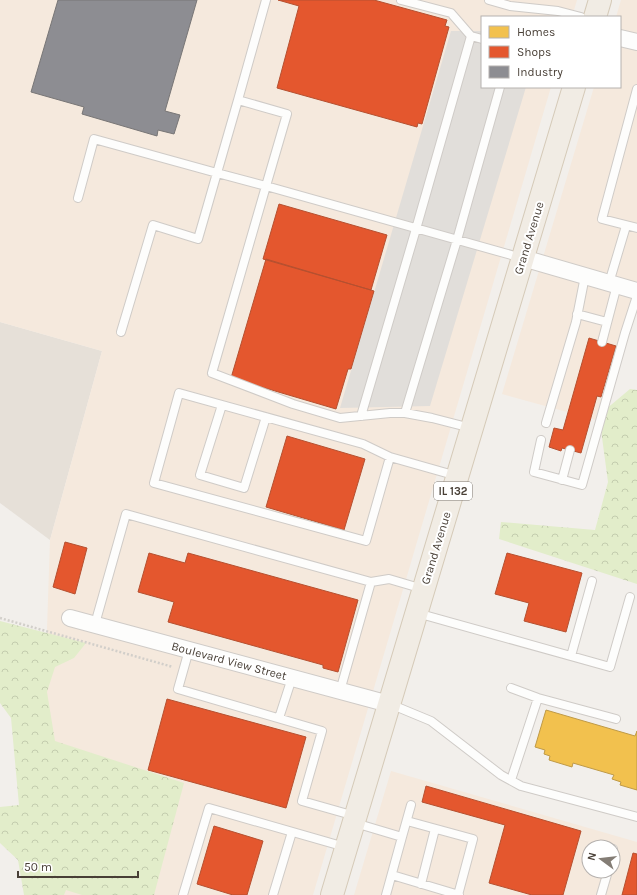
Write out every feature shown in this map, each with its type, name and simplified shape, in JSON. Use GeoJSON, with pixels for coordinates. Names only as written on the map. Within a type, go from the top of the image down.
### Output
{"type":"FeatureCollection","features":[{"type":"Feature","properties":{"kind":"main road"},"geometry":{"type":"LineString","coordinates":[[595,16],[600,0]]}},
{"type":"Feature","properties":{"kind":"main road","name":"Grand Avenue"},"geometry":{"type":"LineString","coordinates":[[332,895],[574,88]]}},
{"type":"Feature","properties":{"kind":"street"},"geometry":{"type":"LineString","coordinates":[[621,38],[637,42]]}},
{"type":"Feature","properties":{"kind":"street"},"geometry":{"type":"LineString","coordinates":[[523,258],[637,291]]}},
{"type":"Feature","properties":{"kind":"street","name":"Boulevard View Street"},"geometry":{"type":"LineString","coordinates":[[70,618],[389,704]]}},
{"type":"Feature","properties":{"kind":"lane"},"geometry":{"type":"LineString","coordinates":[[121,332],[153,225],[198,239],[266,0]]}},
{"type":"Feature","properties":{"kind":"lane"},"geometry":{"type":"LineString","coordinates":[[401,0],[451,13],[471,36],[481,39]]}},
{"type":"Feature","properties":{"kind":"lane"},"geometry":{"type":"LineString","coordinates":[[489,0],[510,6],[558,11],[577,16]]}},
{"type":"Feature","properties":{"kind":"lane"},"geometry":{"type":"LineString","coordinates":[[361,416],[471,36]]}},
{"type":"Feature","properties":{"kind":"lane"},"geometry":{"type":"LineString","coordinates":[[405,413],[457,240],[500,88]]}},
{"type":"Feature","properties":{"kind":"lane"},"geometry":{"type":"LineString","coordinates":[[636,93],[602,219],[637,228]]}},
{"type":"Feature","properties":{"kind":"lane"},"geometry":{"type":"LineString","coordinates":[[238,100],[287,114],[212,373],[293,404],[340,418],[405,413],[472,428]]}},
{"type":"Feature","properties":{"kind":"lane"},"geometry":{"type":"LineString","coordinates":[[78,198],[94,139],[523,258]]}},
{"type":"Feature","properties":{"kind":"lane"},"geometry":{"type":"LineString","coordinates":[[602,342],[626,226]]}},
{"type":"Feature","properties":{"kind":"lane"},"geometry":{"type":"LineString","coordinates":[[546,423],[578,314],[585,276]]}},
{"type":"Feature","properties":{"kind":"lane"},"geometry":{"type":"LineString","coordinates":[[541,440],[534,472],[582,485],[637,296]]}},
{"type":"Feature","properties":{"kind":"lane"},"geometry":{"type":"LineString","coordinates":[[578,314],[607,322]]}},
{"type":"Feature","properties":{"kind":"lane"},"geometry":{"type":"LineString","coordinates":[[390,457],[366,541],[154,483],[179,393],[363,444],[390,457],[457,477]]}},
{"type":"Feature","properties":{"kind":"lane"},"geometry":{"type":"LineString","coordinates":[[222,405],[200,475],[244,488],[266,417]]}},
{"type":"Feature","properties":{"kind":"lane"},"geometry":{"type":"LineString","coordinates":[[562,480],[570,450]]}},
{"type":"Feature","properties":{"kind":"lane"},"geometry":{"type":"LineString","coordinates":[[95,624],[126,514],[371,582],[390,579],[423,589]]}},
{"type":"Feature","properties":{"kind":"lane"},"geometry":{"type":"LineString","coordinates":[[571,656],[592,581]]}},
{"type":"Feature","properties":{"kind":"lane"},"geometry":{"type":"LineString","coordinates":[[340,690],[371,582]]}},
{"type":"Feature","properties":{"kind":"lane"},"geometry":{"type":"LineString","coordinates":[[416,613],[610,667],[630,597]]}},
{"type":"Feature","properties":{"kind":"lane"},"geometry":{"type":"LineString","coordinates":[[189,650],[178,689],[322,731],[302,801],[402,837]]}},
{"type":"Feature","properties":{"kind":"lane"},"geometry":{"type":"LineString","coordinates":[[279,718],[292,678]]}},
{"type":"Feature","properties":{"kind":"lane"},"geometry":{"type":"LineString","coordinates":[[511,688],[538,698],[616,719]]}},
{"type":"Feature","properties":{"kind":"lane"},"geometry":{"type":"LineString","coordinates":[[511,780],[538,698]]}},
{"type":"Feature","properties":{"kind":"lane"},"geometry":{"type":"LineString","coordinates":[[389,704],[431,721],[501,775],[521,786],[637,817]]}},
{"type":"Feature","properties":{"kind":"lane"},"geometry":{"type":"LineString","coordinates":[[386,895],[411,806]]}},
{"type":"Feature","properties":{"kind":"lane"},"geometry":{"type":"LineString","coordinates":[[183,895],[208,808],[346,848]]}},
{"type":"Feature","properties":{"kind":"lane"},"geometry":{"type":"LineString","coordinates":[[392,875],[459,895],[473,839],[407,821]]}},
{"type":"Feature","properties":{"kind":"lane"},"geometry":{"type":"LineString","coordinates":[[426,895],[425,885],[435,829]]}},
{"type":"Feature","properties":{"kind":"lane"},"geometry":{"type":"LineString","coordinates":[[273,895],[292,832]]}},
{"type":"Feature","properties":{"kind":"lane"},"geometry":{"type":"LineString","coordinates":[[601,895],[606,879]]}},
{"type":"Feature","properties":{"kind":"path"},"geometry":{"type":"LineString","coordinates":[[0,618],[175,667]]}},
{"type":"Feature","properties":{"kind":"shaded area"},"geometry":{"type":"Polygon","coordinates":[[[0,0],[577,0],[572,16],[481,16],[481,88],[551,88],[313,895],[38,895],[50,540],[102,351],[0,322],[0,0]]]}},
{"type":"Feature","properties":{"kind":"shaded area"},"geometry":{"type":"Polygon","coordinates":[[[621,0],[637,0],[637,287],[596,420],[502,394],[594,88],[621,88],[621,16],[616,16],[621,0]]]}},
{"type":"Feature","properties":{"kind":"shaded area"},"geometry":{"type":"Polygon","coordinates":[[[451,31],[481,31],[481,88],[526,88],[430,406],[340,408],[451,31]]]}},
{"type":"Feature","properties":{"kind":"shaded area"},"geometry":{"type":"Polygon","coordinates":[[[0,322],[102,351],[50,540],[0,503],[0,322]]]}},
{"type":"Feature","properties":{"kind":"shaded area"},"geometry":{"type":"Polygon","coordinates":[[[391,771],[637,842],[637,895],[354,895],[391,771]]]}},
{"type":"Feature","properties":{"kind":"green space"},"geometry":{"type":"Polygon","coordinates":[[[630,389],[637,390],[637,584],[499,539],[501,522],[595,530],[608,482],[599,415],[630,389]]]}},
{"type":"Feature","properties":{"kind":"green space"},"geometry":{"type":"Polygon","coordinates":[[[0,621],[86,643],[74,658],[55,667],[47,692],[55,741],[184,783],[154,895],[82,895],[66,890],[64,895],[24,895],[18,860],[0,843],[0,807],[19,805],[11,718],[0,703],[0,621]]]}},
{"type":"Feature","properties":{"kind":"building: Homes"},"geometry":{"type":"Polygon","coordinates":[[[546,710],[635,736],[637,731],[637,790],[620,785],[621,782],[612,779],[614,775],[573,763],[572,767],[549,760],[550,756],[544,754],[545,750],[535,747],[546,710]]]}},
{"type":"Feature","properties":{"kind":"building: Shops"},"geometry":{"type":"Polygon","coordinates":[[[278,0],[374,0],[447,20],[445,26],[449,27],[422,124],[418,123],[417,127],[277,88],[299,6],[278,0]]]}},
{"type":"Feature","properties":{"kind":"building: Shops"},"geometry":{"type":"Polygon","coordinates":[[[279,204],[387,235],[371,290],[263,259],[279,204]]]}},
{"type":"Feature","properties":{"kind":"building: Shops"},"geometry":{"type":"Polygon","coordinates":[[[266,259],[374,291],[351,369],[348,369],[336,409],[231,378],[266,259]]]}},
{"type":"Feature","properties":{"kind":"building: Shops"},"geometry":{"type":"Polygon","coordinates":[[[589,338],[616,346],[601,397],[597,396],[581,453],[562,448],[561,451],[549,447],[554,428],[563,430],[589,338]]]}},
{"type":"Feature","properties":{"kind":"building: Shops"},"geometry":{"type":"Polygon","coordinates":[[[287,436],[365,459],[344,530],[266,507],[287,436]]]}},
{"type":"Feature","properties":{"kind":"building: Shops"},"geometry":{"type":"Polygon","coordinates":[[[65,542],[87,548],[75,594],[53,587],[65,542]]]}},
{"type":"Feature","properties":{"kind":"building: Shops"},"geometry":{"type":"Polygon","coordinates":[[[149,553],[185,563],[188,553],[358,600],[338,672],[323,668],[323,665],[168,622],[174,602],[138,592],[149,553]]]}},
{"type":"Feature","properties":{"kind":"building: Shops"},"geometry":{"type":"Polygon","coordinates":[[[507,553],[582,573],[566,632],[524,621],[529,603],[495,594],[507,553]]]}},
{"type":"Feature","properties":{"kind":"building: Shops"},"geometry":{"type":"Polygon","coordinates":[[[167,699],[306,737],[286,808],[148,770],[167,699]]]}},
{"type":"Feature","properties":{"kind":"building: Shops"},"geometry":{"type":"Polygon","coordinates":[[[426,786],[581,831],[563,895],[532,895],[489,883],[505,825],[422,802],[426,786]]]}},
{"type":"Feature","properties":{"kind":"building: Shops"},"geometry":{"type":"Polygon","coordinates":[[[214,826],[263,841],[247,895],[233,895],[197,884],[214,826]]]}},
{"type":"Feature","properties":{"kind":"building: Shops"},"geometry":{"type":"Polygon","coordinates":[[[633,853],[637,854],[637,895],[622,895],[633,853]]]}},
{"type":"Feature","properties":{"kind":"building: Industry"},"geometry":{"type":"Polygon","coordinates":[[[58,0],[197,0],[165,111],[180,115],[174,134],[158,130],[157,136],[82,114],[84,107],[31,92],[58,0]]]}}]}
